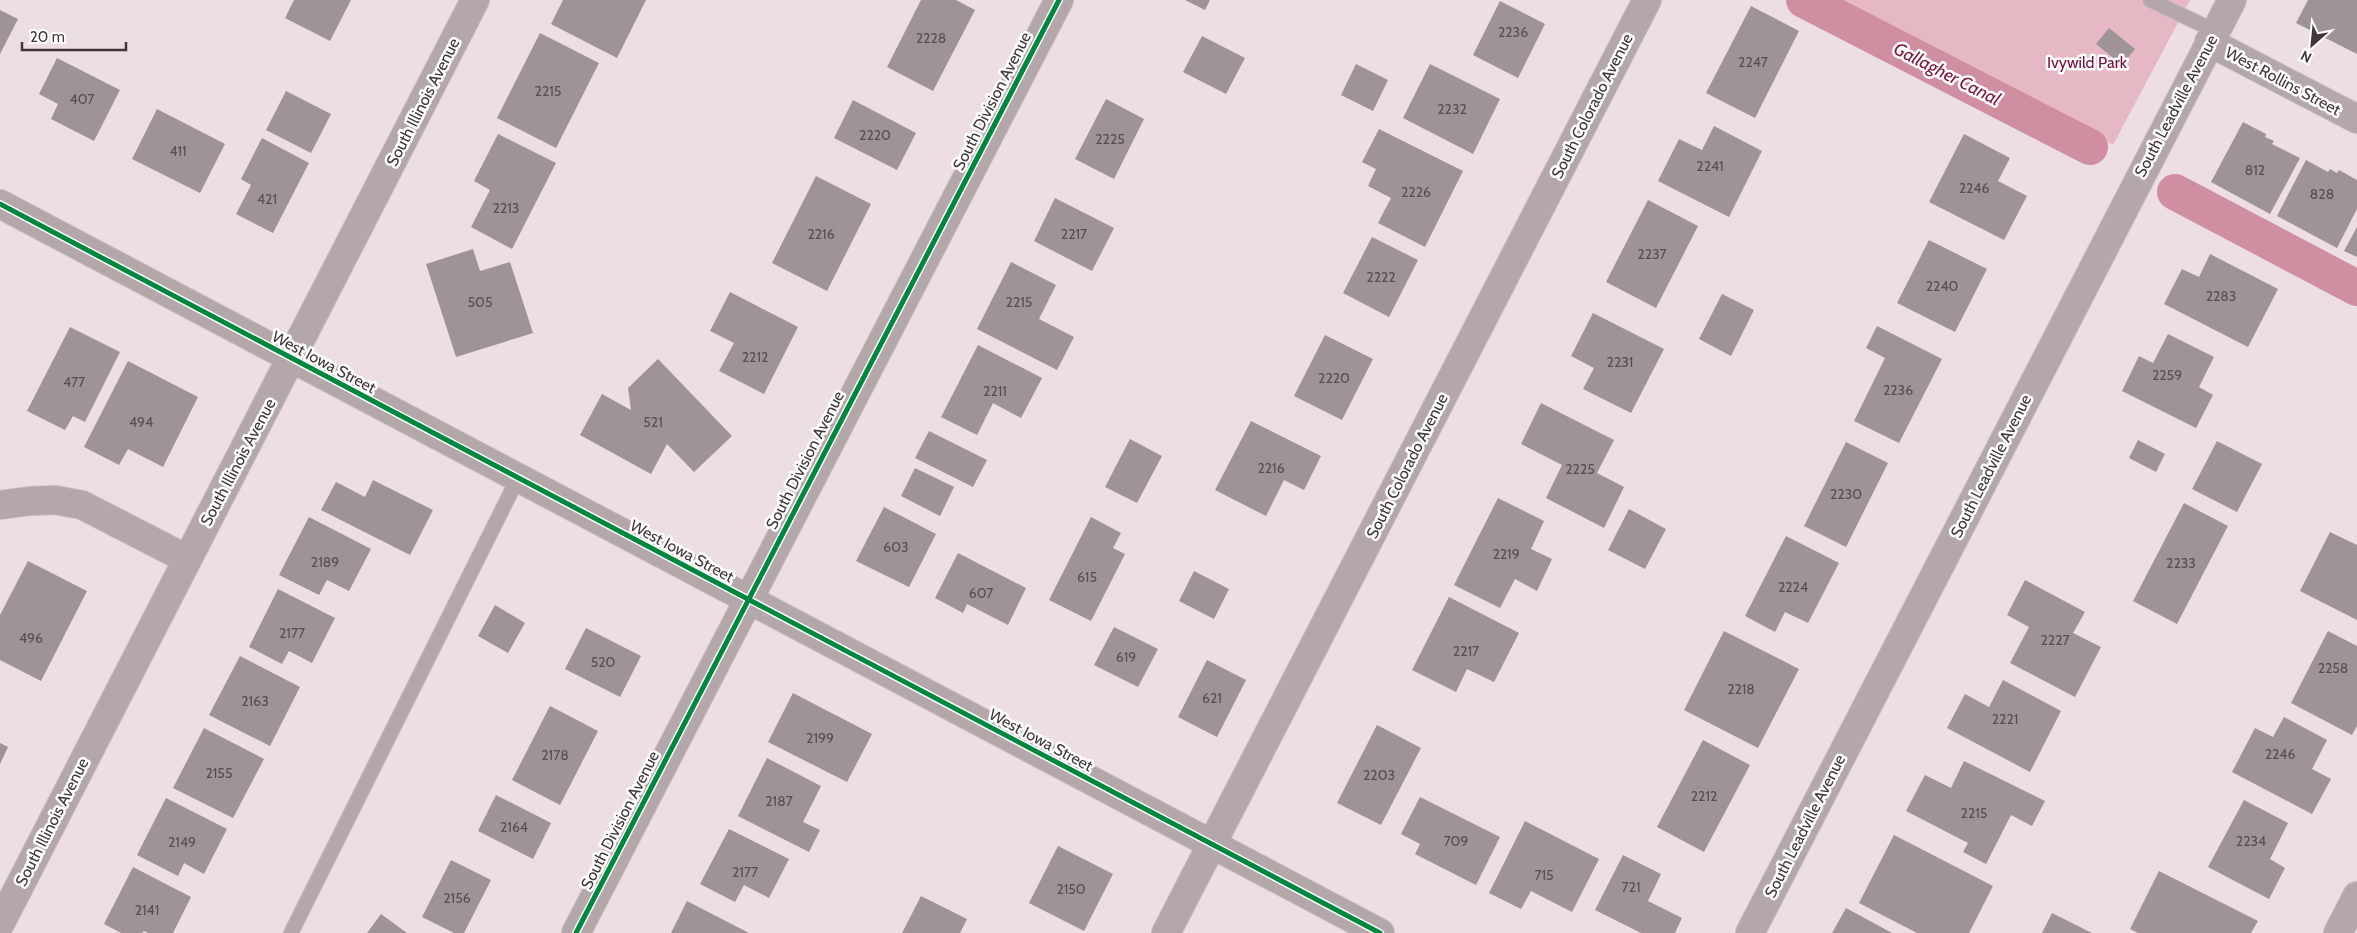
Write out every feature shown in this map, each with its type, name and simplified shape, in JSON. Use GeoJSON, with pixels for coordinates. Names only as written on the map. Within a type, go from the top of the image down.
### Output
{"type":"FeatureCollection","features":[{"type":"Feature","properties":{"kind":"street","name":"South Illinois Avenue"},"geometry":{"type":"LineString","coordinates":[[0,924],[475,0]]}},
{"type":"Feature","properties":{"kind":"street","name":"South Division Avenue"},"geometry":{"type":"LineString","coordinates":[[576,933],[1059,0]]}},
{"type":"Feature","properties":{"kind":"street","name":"South Colorado Avenue"},"geometry":{"type":"LineString","coordinates":[[1166,933],[1647,0]]}},
{"type":"Feature","properties":{"kind":"street","name":"South Leadville Avenue"},"geometry":{"type":"LineString","coordinates":[[1750,933],[2232,0]]}},
{"type":"Feature","properties":{"kind":"street","name":"West Rollins Street"},"geometry":{"type":"LineString","coordinates":[[2212,37],[2357,119]]}},
{"type":"Feature","properties":{"kind":"street","name":"West Iowa Street"},"geometry":{"type":"LineString","coordinates":[[0,204],[1380,933]]}},
{"type":"Feature","properties":{"kind":"street"},"geometry":{"type":"LineString","coordinates":[[0,505],[55,500],[82,505],[187,559]]}},
{"type":"Feature","properties":{"kind":"street"},"geometry":{"type":"LineString","coordinates":[[2338,933],[2357,896]]}},
{"type":"Feature","properties":{"kind":"lane"},"geometry":{"type":"LineString","coordinates":[[2150,0],[2212,37]]}},
{"type":"Feature","properties":{"kind":"lane"},"geometry":{"type":"LineString","coordinates":[[291,933],[518,478]]}},
{"type":"Feature","properties":{"kind":"green space","name":"Ivywild Park"},"geometry":{"type":"Polygon","coordinates":[[[1833,0],[2190,0],[2113,145],[1833,0]]]}},
{"type":"Feature","properties":{"kind":"building"},"geometry":{"type":"Polygon","coordinates":[[[294,0],[351,0],[330,41],[285,18],[294,0]]]}},
{"type":"Feature","properties":{"kind":"building"},"geometry":{"type":"Polygon","coordinates":[[[563,0],[646,0],[617,58],[551,24],[563,0]]]}},
{"type":"Feature","properties":{"kind":"building"},"geometry":{"type":"Polygon","coordinates":[[[921,0],[956,0],[975,10],[933,91],[887,67],[921,0]]]}},
{"type":"Feature","properties":{"kind":"building"},"geometry":{"type":"Polygon","coordinates":[[[1185,0],[1210,0],[1205,10],[1185,0]]]}},
{"type":"Feature","properties":{"kind":"building"},"geometry":{"type":"Polygon","coordinates":[[[2308,0],[2357,0],[2357,54],[2296,23],[2308,0]]]}},
{"type":"Feature","properties":{"kind":"building"},"geometry":{"type":"Polygon","coordinates":[[[1500,1],[1545,24],[1518,78],[1473,55],[1500,1]]]}},
{"type":"Feature","properties":{"kind":"building"},"geometry":{"type":"Polygon","coordinates":[[[1751,6],[1799,31],[1755,118],[1706,93],[1751,6]]]}},
{"type":"Feature","properties":{"kind":"building"},"geometry":{"type":"Polygon","coordinates":[[[0,10],[18,19],[0,54],[0,10]]]}},
{"type":"Feature","properties":{"kind":"building"},"geometry":{"type":"Polygon","coordinates":[[[2109,28],[2135,49],[2122,65],[2096,44],[2109,28]]]}},
{"type":"Feature","properties":{"kind":"building"},"geometry":{"type":"Polygon","coordinates":[[[540,33],[599,63],[556,148],[497,118],[540,33]]]}},
{"type":"Feature","properties":{"kind":"building"},"geometry":{"type":"Polygon","coordinates":[[[1202,36],[1245,58],[1226,94],[1183,72],[1202,36]]]}},
{"type":"Feature","properties":{"kind":"building"},"geometry":{"type":"Polygon","coordinates":[[[57,58],[120,90],[94,141],[51,119],[58,104],[39,94],[57,58]]]}},
{"type":"Feature","properties":{"kind":"building"},"geometry":{"type":"Polygon","coordinates":[[[1356,64],[1388,80],[1373,111],[1341,95],[1356,64]]]}},
{"type":"Feature","properties":{"kind":"building"},"geometry":{"type":"Polygon","coordinates":[[[1430,64],[1500,99],[1473,154],[1403,118],[1430,64]]]}},
{"type":"Feature","properties":{"kind":"building"},"geometry":{"type":"Polygon","coordinates":[[[286,91],[331,114],[311,153],[266,130],[286,91]]]}},
{"type":"Feature","properties":{"kind":"building"},"geometry":{"type":"Polygon","coordinates":[[[1106,99],[1144,119],[1114,179],[1075,159],[1106,99]]]}},
{"type":"Feature","properties":{"kind":"building"},"geometry":{"type":"Polygon","coordinates":[[[853,100],[916,133],[897,170],[834,138],[853,100]]]}},
{"type":"Feature","properties":{"kind":"building"},"geometry":{"type":"Polygon","coordinates":[[[157,109],[225,144],[200,193],[132,159],[157,109]]]}},
{"type":"Feature","properties":{"kind":"building"},"geometry":{"type":"Polygon","coordinates":[[[2243,122],[2266,134],[2265,137],[2274,141],[2272,144],[2300,158],[2270,214],[2211,182],[2243,122]]]}},
{"type":"Feature","properties":{"kind":"building"},"geometry":{"type":"Polygon","coordinates":[[[1714,126],[1762,151],[1729,217],[1658,181],[1679,139],[1702,150],[1714,126]]]}},
{"type":"Feature","properties":{"kind":"building"},"geometry":{"type":"Polygon","coordinates":[[[1379,129],[1463,171],[1425,247],[1378,223],[1391,198],[1368,186],[1376,169],[1362,162],[1379,129]]]}},
{"type":"Feature","properties":{"kind":"building"},"geometry":{"type":"Polygon","coordinates":[[[498,134],[556,163],[512,249],[471,227],[490,190],[474,181],[498,134]]]}},
{"type":"Feature","properties":{"kind":"building"},"geometry":{"type":"Polygon","coordinates":[[[1964,134],[2010,158],[1998,181],[2027,196],[2004,240],[1929,202],[1964,134]]]}},
{"type":"Feature","properties":{"kind":"building"},"geometry":{"type":"Polygon","coordinates":[[[262,138],[309,163],[273,233],[236,214],[251,185],[241,179],[262,138]]]}},
{"type":"Feature","properties":{"kind":"building"},"geometry":{"type":"Polygon","coordinates":[[[2306,160],[2328,172],[2330,169],[2337,173],[2339,170],[2357,180],[2357,209],[2337,248],[2277,216],[2306,160]]]}},
{"type":"Feature","properties":{"kind":"building"},"geometry":{"type":"Polygon","coordinates":[[[816,176],[871,204],[827,291],[772,263],[816,176]]]}},
{"type":"Feature","properties":{"kind":"building"},"geometry":{"type":"Polygon","coordinates":[[[1055,198],[1114,228],[1092,271],[1034,241],[1055,198]]]}},
{"type":"Feature","properties":{"kind":"building"},"geometry":{"type":"Polygon","coordinates":[[[1648,200],[1698,226],[1656,308],[1606,282],[1648,200]]]}},
{"type":"Feature","properties":{"kind":"building"},"geometry":{"type":"Polygon","coordinates":[[[2357,227],[2357,257],[2344,251],[2357,227]]]}},
{"type":"Feature","properties":{"kind":"building"},"geometry":{"type":"Polygon","coordinates":[[[1372,237],[1418,260],[1389,317],[1343,293],[1372,237]]]}},
{"type":"Feature","properties":{"kind":"building"},"geometry":{"type":"Polygon","coordinates":[[[1929,240],[1987,269],[1955,332],[1897,303],[1929,240]]]}},
{"type":"Feature","properties":{"kind":"building"},"geometry":{"type":"Polygon","coordinates":[[[473,249],[480,271],[510,262],[533,333],[456,357],[426,264],[473,249]]]}},
{"type":"Feature","properties":{"kind":"building"},"geometry":{"type":"Polygon","coordinates":[[[2210,254],[2278,289],[2248,347],[2164,304],[2182,269],[2199,277],[2210,254]]]}},
{"type":"Feature","properties":{"kind":"building"},"geometry":{"type":"Polygon","coordinates":[[[1011,262],[1056,285],[1039,319],[1074,337],[1057,370],[977,329],[1011,262]]]}},
{"type":"Feature","properties":{"kind":"building"},"geometry":{"type":"Polygon","coordinates":[[[730,292],[798,327],[764,394],[719,371],[734,343],[710,331],[730,292]]]}},
{"type":"Feature","properties":{"kind":"building"},"geometry":{"type":"Polygon","coordinates":[[[1722,294],[1754,310],[1731,356],[1699,339],[1722,294]]]}},
{"type":"Feature","properties":{"kind":"building"},"geometry":{"type":"Polygon","coordinates":[[[1593,313],[1664,349],[1631,413],[1583,389],[1594,368],[1571,356],[1593,313]]]}},
{"type":"Feature","properties":{"kind":"building"},"geometry":{"type":"Polygon","coordinates":[[[1877,326],[1942,359],[1899,443],[1854,421],[1885,358],[1866,348],[1877,326]]]}},
{"type":"Feature","properties":{"kind":"building"},"geometry":{"type":"Polygon","coordinates":[[[70,327],[120,352],[85,422],[73,416],[65,430],[27,411],[70,327]]]}},
{"type":"Feature","properties":{"kind":"building"},"geometry":{"type":"Polygon","coordinates":[[[2168,334],[2214,357],[2199,387],[2213,395],[2196,428],[2122,391],[2139,356],[2153,363],[2168,334]]]}},
{"type":"Feature","properties":{"kind":"building"},"geometry":{"type":"Polygon","coordinates":[[[1325,335],[1373,359],[1342,420],[1294,396],[1325,335]]]}},
{"type":"Feature","properties":{"kind":"building"},"geometry":{"type":"Polygon","coordinates":[[[978,345],[1042,378],[1021,418],[993,403],[977,435],[941,417],[978,345]]]}},
{"type":"Feature","properties":{"kind":"building"},"geometry":{"type":"Polygon","coordinates":[[[658,359],[732,436],[694,472],[667,444],[651,474],[580,435],[602,394],[631,410],[628,388],[658,359]]]}},
{"type":"Feature","properties":{"kind":"building"},"geometry":{"type":"Polygon","coordinates":[[[128,361],[198,397],[163,467],[128,449],[119,465],[84,447],[128,361]]]}},
{"type":"Feature","properties":{"kind":"building"},"geometry":{"type":"Polygon","coordinates":[[[1541,403],[1614,440],[1597,473],[1624,487],[1604,528],[1546,498],[1562,465],[1521,444],[1541,403]]]}},
{"type":"Feature","properties":{"kind":"building"},"geometry":{"type":"Polygon","coordinates":[[[1251,421],[1321,456],[1304,490],[1284,480],[1266,516],[1215,490],[1251,421]]]}},
{"type":"Feature","properties":{"kind":"building"},"geometry":{"type":"Polygon","coordinates":[[[929,431],[987,460],[973,487],[915,458],[929,431]]]}},
{"type":"Feature","properties":{"kind":"building"},"geometry":{"type":"Polygon","coordinates":[[[1130,439],[1162,456],[1137,503],[1105,487],[1130,439]]]}},
{"type":"Feature","properties":{"kind":"building"},"geometry":{"type":"Polygon","coordinates":[[[2138,440],[2165,454],[2156,472],[2129,458],[2138,440]]]}},
{"type":"Feature","properties":{"kind":"building"},"geometry":{"type":"Polygon","coordinates":[[[2217,441],[2262,464],[2237,512],[2192,489],[2217,441]]]}},
{"type":"Feature","properties":{"kind":"building"},"geometry":{"type":"Polygon","coordinates":[[[1846,442],[1888,463],[1846,547],[1804,526],[1846,442]]]}},
{"type":"Feature","properties":{"kind":"building"},"geometry":{"type":"Polygon","coordinates":[[[915,468],[954,487],[940,516],[901,496],[915,468]]]}},
{"type":"Feature","properties":{"kind":"building"},"geometry":{"type":"Polygon","coordinates":[[[373,480],[433,510],[410,555],[321,510],[336,482],[365,497],[373,480]]]}},
{"type":"Feature","properties":{"kind":"building"},"geometry":{"type":"Polygon","coordinates":[[[1498,498],[1544,521],[1531,549],[1552,559],[1537,591],[1515,579],[1500,608],[1454,585],[1498,498]]]}},
{"type":"Feature","properties":{"kind":"building"},"geometry":{"type":"Polygon","coordinates":[[[2184,503],[2228,526],[2177,624],[2133,601],[2184,503]]]}},
{"type":"Feature","properties":{"kind":"building"},"geometry":{"type":"Polygon","coordinates":[[[884,507],[936,534],[909,587],[856,561],[884,507]]]}},
{"type":"Feature","properties":{"kind":"building"},"geometry":{"type":"Polygon","coordinates":[[[1629,509],[1666,529],[1645,569],[1608,550],[1629,509]]]}},
{"type":"Feature","properties":{"kind":"building"},"geometry":{"type":"Polygon","coordinates":[[[309,517],[371,549],[349,591],[327,580],[319,595],[279,575],[309,517]]]}},
{"type":"Feature","properties":{"kind":"building"},"geometry":{"type":"Polygon","coordinates":[[[1091,517],[1121,533],[1113,548],[1125,554],[1091,621],[1049,600],[1091,517]]]}},
{"type":"Feature","properties":{"kind":"building"},"geometry":{"type":"Polygon","coordinates":[[[2330,532],[2357,545],[2357,620],[2300,591],[2330,532]]]}},
{"type":"Feature","properties":{"kind":"building"},"geometry":{"type":"Polygon","coordinates":[[[1786,536],[1839,563],[1808,623],[1785,612],[1775,632],[1745,616],[1786,536]]]}},
{"type":"Feature","properties":{"kind":"building"},"geometry":{"type":"Polygon","coordinates":[[[958,553],[1026,588],[1008,625],[967,604],[963,613],[935,598],[958,553]]]}},
{"type":"Feature","properties":{"kind":"building"},"geometry":{"type":"Polygon","coordinates":[[[28,561],[87,591],[41,681],[0,660],[0,615],[28,561]]]}},
{"type":"Feature","properties":{"kind":"building"},"geometry":{"type":"Polygon","coordinates":[[[1194,571],[1229,589],[1214,619],[1179,601],[1194,571]]]}},
{"type":"Feature","properties":{"kind":"building"},"geometry":{"type":"Polygon","coordinates":[[[2025,580],[2085,612],[2073,633],[2101,647],[2075,697],[2010,663],[2029,627],[2007,615],[2025,580]]]}},
{"type":"Feature","properties":{"kind":"building"},"geometry":{"type":"Polygon","coordinates":[[[278,589],[335,618],[312,663],[289,651],[282,664],[249,647],[278,589]]]}},
{"type":"Feature","properties":{"kind":"building"},"geometry":{"type":"Polygon","coordinates":[[[1449,597],[1519,633],[1494,682],[1467,669],[1456,692],[1412,670],[1449,597]]]}},
{"type":"Feature","properties":{"kind":"building"},"geometry":{"type":"Polygon","coordinates":[[[495,605],[525,623],[508,653],[478,636],[495,605]]]}},
{"type":"Feature","properties":{"kind":"building"},"geometry":{"type":"Polygon","coordinates":[[[1114,627],[1158,649],[1138,687],[1094,665],[1114,627]]]}},
{"type":"Feature","properties":{"kind":"building"},"geometry":{"type":"Polygon","coordinates":[[[586,628],[641,656],[620,697],[565,669],[586,628]]]}},
{"type":"Feature","properties":{"kind":"building"},"geometry":{"type":"Polygon","coordinates":[[[1724,631],[1799,669],[1758,748],[1684,710],[1724,631]]]}},
{"type":"Feature","properties":{"kind":"building"},"geometry":{"type":"Polygon","coordinates":[[[2328,631],[2357,646],[2357,726],[2352,735],[2291,703],[2328,631]]]}},
{"type":"Feature","properties":{"kind":"building"},"geometry":{"type":"Polygon","coordinates":[[[240,656],[300,687],[270,746],[209,715],[240,656]]]}},
{"type":"Feature","properties":{"kind":"building"},"geometry":{"type":"Polygon","coordinates":[[[1207,660],[1246,680],[1217,737],[1178,717],[1207,660]]]}},
{"type":"Feature","properties":{"kind":"building"},"geometry":{"type":"Polygon","coordinates":[[[2003,680],[2061,711],[2030,772],[1947,728],[1965,694],[1989,707],[2003,680]]]}},
{"type":"Feature","properties":{"kind":"building"},"geometry":{"type":"Polygon","coordinates":[[[793,693],[872,734],[847,782],[768,742],[793,693]]]}},
{"type":"Feature","properties":{"kind":"building"},"geometry":{"type":"Polygon","coordinates":[[[550,706],[598,731],[560,805],[512,780],[550,706]]]}},
{"type":"Feature","properties":{"kind":"building"},"geometry":{"type":"Polygon","coordinates":[[[2284,717],[2327,740],[2312,769],[2331,779],[2312,814],[2232,772],[2255,728],[2273,737],[2284,717]]]}},
{"type":"Feature","properties":{"kind":"building"},"geometry":{"type":"Polygon","coordinates":[[[1377,725],[1421,748],[1381,825],[1337,803],[1377,725]]]}},
{"type":"Feature","properties":{"kind":"building"},"geometry":{"type":"Polygon","coordinates":[[[204,728],[264,759],[233,818],[173,788],[204,728]]]}},
{"type":"Feature","properties":{"kind":"building"},"geometry":{"type":"Polygon","coordinates":[[[1703,740],[1750,765],[1704,852],[1657,827],[1703,740]]]}},
{"type":"Feature","properties":{"kind":"building"},"geometry":{"type":"Polygon","coordinates":[[[0,743],[8,747],[0,764],[0,743]]]}},
{"type":"Feature","properties":{"kind":"building"},"geometry":{"type":"Polygon","coordinates":[[[767,758],[821,786],[803,822],[820,830],[809,852],[738,816],[767,758]]]}},
{"type":"Feature","properties":{"kind":"building"},"geometry":{"type":"Polygon","coordinates":[[[1964,761],[2045,801],[2032,826],[2011,815],[1986,864],[1963,852],[1968,843],[1906,811],[1925,775],[1951,788],[1964,761]]]}},
{"type":"Feature","properties":{"kind":"building"},"geometry":{"type":"Polygon","coordinates":[[[496,795],[551,823],[533,859],[478,831],[496,795]]]}},
{"type":"Feature","properties":{"kind":"building"},"geometry":{"type":"Polygon","coordinates":[[[1420,797],[1500,837],[1476,885],[1415,854],[1420,844],[1401,834],[1420,797]]]}},
{"type":"Feature","properties":{"kind":"building"},"geometry":{"type":"Polygon","coordinates":[[[166,798],[227,829],[204,874],[184,863],[178,876],[137,855],[166,798]]]}},
{"type":"Feature","properties":{"kind":"building"},"geometry":{"type":"Polygon","coordinates":[[[2244,800],[2288,823],[2270,859],[2285,868],[2269,899],[2208,867],[2244,800]]]}},
{"type":"Feature","properties":{"kind":"building"},"geometry":{"type":"Polygon","coordinates":[[[1525,821],[1599,859],[1572,912],[1531,891],[1521,909],[1489,893],[1525,821]]]}},
{"type":"Feature","properties":{"kind":"building"},"geometry":{"type":"Polygon","coordinates":[[[729,829],[789,859],[769,898],[744,885],[735,902],[700,884],[729,829]]]}},
{"type":"Feature","properties":{"kind":"building"},"geometry":{"type":"Polygon","coordinates":[[[1894,835],[1993,886],[1969,933],[1917,933],[1859,903],[1894,835]]]}},
{"type":"Feature","properties":{"kind":"building"},"geometry":{"type":"Polygon","coordinates":[[[1058,846],[1113,874],[1084,931],[1029,903],[1058,846]]]}},
{"type":"Feature","properties":{"kind":"building"},"geometry":{"type":"Polygon","coordinates":[[[1623,855],[1661,874],[1648,901],[1682,918],[1675,933],[1641,933],[1595,910],[1623,855]]]}},
{"type":"Feature","properties":{"kind":"building"},"geometry":{"type":"Polygon","coordinates":[[[451,860],[491,880],[464,933],[454,933],[422,917],[451,860]]]}},
{"type":"Feature","properties":{"kind":"building"},"geometry":{"type":"Polygon","coordinates":[[[133,867],[191,897],[173,933],[148,933],[144,931],[142,933],[121,933],[104,924],[133,867]]]}},
{"type":"Feature","properties":{"kind":"building"},"geometry":{"type":"Polygon","coordinates":[[[2159,871],[2258,921],[2251,933],[2138,933],[2130,929],[2159,871]]]}},
{"type":"Feature","properties":{"kind":"building"},"geometry":{"type":"Polygon","coordinates":[[[921,896],[967,919],[960,933],[902,933],[921,896]]]}},
{"type":"Feature","properties":{"kind":"building"},"geometry":{"type":"Polygon","coordinates":[[[687,901],[749,933],[671,933],[687,901]]]}},
{"type":"Feature","properties":{"kind":"building"},"geometry":{"type":"Polygon","coordinates":[[[1846,908],[1892,933],[1832,933],[1846,908]]]}},
{"type":"Feature","properties":{"kind":"building"},"geometry":{"type":"Polygon","coordinates":[[[2052,913],[2092,933],[2042,933],[2052,913]]]}},
{"type":"Feature","properties":{"kind":"building"},"geometry":{"type":"Polygon","coordinates":[[[381,914],[407,933],[367,933],[381,914]]]}},
{"type":"Feature","properties":{"kind":"waterway","name":"Gallagher Canal"},"geometry":{"type":"LineString","coordinates":[[1804,0],[2090,147]]}},
{"type":"Feature","properties":{"kind":"waterway","name":"Gallagher Canal"},"geometry":{"type":"LineString","coordinates":[[2175,192],[2357,288]]}},
{"type":"Feature","properties":{"kind":"cycle path"},"geometry":{"type":"LineString","coordinates":[[576,933],[1059,0]]}},
{"type":"Feature","properties":{"kind":"cycle path"},"geometry":{"type":"LineString","coordinates":[[0,204],[1380,933]]}}]}
